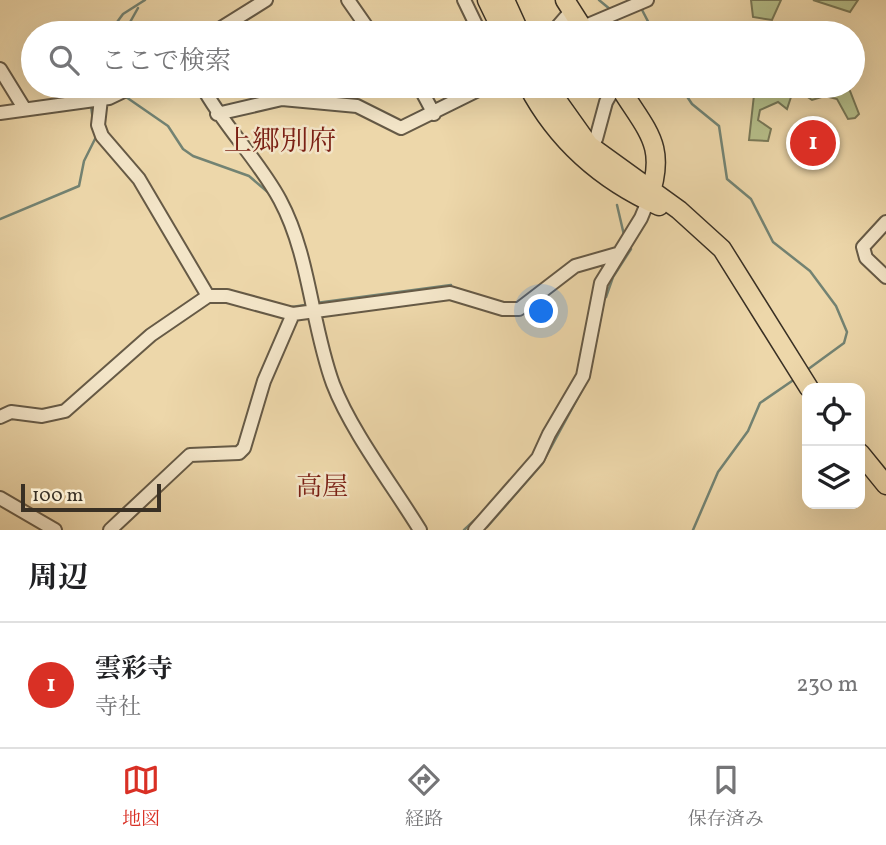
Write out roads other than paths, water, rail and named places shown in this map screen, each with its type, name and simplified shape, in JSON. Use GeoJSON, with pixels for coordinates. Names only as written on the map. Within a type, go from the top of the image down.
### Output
{"type":"FeatureCollection","features":[{"type":"Feature","properties":{"kind":"highway"},"geometry":{"type":"LineString","coordinates":[[487,0],[497,21]]}},
{"type":"Feature","properties":{"kind":"highway"},"geometry":{"type":"LineString","coordinates":[[505,0],[515,21]]}},
{"type":"Feature","properties":{"kind":"highway"},"geometry":{"type":"LineString","coordinates":[[569,5],[579,21]]}},
{"type":"Feature","properties":{"kind":"highway"},"geometry":{"type":"LineString","coordinates":[[536,98],[566,142],[623,189],[650,196]]}},
{"type":"Feature","properties":{"kind":"highway"},"geometry":{"type":"LineString","coordinates":[[556,98],[589,145],[694,230],[737,277],[805,383]]}},
{"type":"Feature","properties":{"kind":"highway"},"geometry":{"type":"LineString","coordinates":[[625,98],[657,149],[658,163],[650,196]]}},
{"type":"Feature","properties":{"kind":"highway"},"geometry":{"type":"LineString","coordinates":[[865,459],[886,485]]}},
{"type":"Feature","properties":{"kind":"street"},"geometry":{"type":"LineString","coordinates":[[227,21],[248,4],[266,0]]}},
{"type":"Feature","properties":{"kind":"street"},"geometry":{"type":"LineString","coordinates":[[348,0],[360,21]]}},
{"type":"Feature","properties":{"kind":"street"},"geometry":{"type":"LineString","coordinates":[[464,0],[474,21]]}},
{"type":"Feature","properties":{"kind":"street"},"geometry":{"type":"LineString","coordinates":[[602,21],[641,2]]}},
{"type":"Feature","properties":{"kind":"street"},"geometry":{"type":"LineString","coordinates":[[559,21],[569,5]]}},
{"type":"Feature","properties":{"kind":"street"},"geometry":{"type":"LineString","coordinates":[[0,69],[24,108]]}},
{"type":"Feature","properties":{"kind":"street"},"geometry":{"type":"LineString","coordinates":[[0,113],[110,98]]}},
{"type":"Feature","properties":{"kind":"street"},"geometry":{"type":"LineString","coordinates":[[208,98],[217,114],[280,200],[299,250],[311,311],[340,399],[420,530]]}},
{"type":"Feature","properties":{"kind":"street"},"geometry":{"type":"LineString","coordinates":[[425,98],[434,114]]}},
{"type":"Feature","properties":{"kind":"street"},"geometry":{"type":"LineString","coordinates":[[217,114],[282,99],[357,106],[401,128],[464,98]]}},
{"type":"Feature","properties":{"kind":"street"},"geometry":{"type":"LineString","coordinates":[[596,139],[609,98]]}},
{"type":"Feature","properties":{"kind":"street"},"geometry":{"type":"LineString","coordinates":[[101,99],[98,125],[102,136],[139,179],[208,296]]}},
{"type":"Feature","properties":{"kind":"street"},"geometry":{"type":"LineString","coordinates":[[479,529],[538,458],[583,376],[601,282],[641,219],[650,196]]}},
{"type":"Feature","properties":{"kind":"street"},"geometry":{"type":"LineString","coordinates":[[886,222],[863,247],[866,258],[886,277]]}},
{"type":"Feature","properties":{"kind":"street"},"geometry":{"type":"LineString","coordinates":[[0,416],[10,412],[42,416],[65,411],[151,335],[208,296],[227,296],[293,314],[450,293],[503,309],[519,309],[575,266],[617,254]]}},
{"type":"Feature","properties":{"kind":"street"},"geometry":{"type":"LineString","coordinates":[[110,530],[190,455],[239,453],[244,448],[264,382],[293,314]]}},
{"type":"Feature","properties":{"kind":"street"},"geometry":{"type":"LineString","coordinates":[[0,498],[55,530]]}},
{"type":"Feature","properties":{"kind":"waterway"},"geometry":{"type":"LineString","coordinates":[[118,21],[123,14],[145,0]]}},
{"type":"Feature","properties":{"kind":"waterway"},"geometry":{"type":"LineString","coordinates":[[599,0],[611,10]]}},
{"type":"Feature","properties":{"kind":"waterway"},"geometry":{"type":"LineString","coordinates":[[640,6],[648,21]]}},
{"type":"Feature","properties":{"kind":"waterway"},"geometry":{"type":"LineString","coordinates":[[131,21],[138,8]]}},
{"type":"Feature","properties":{"kind":"waterway"},"geometry":{"type":"LineString","coordinates":[[615,17],[616,21]]}},
{"type":"Feature","properties":{"kind":"waterway"},"geometry":{"type":"LineString","coordinates":[[127,98],[168,126],[183,149],[193,156],[249,176],[270,194]]}},
{"type":"Feature","properties":{"kind":"waterway"},"geometry":{"type":"LineString","coordinates":[[688,98],[719,126],[727,179],[751,199],[773,242],[810,271],[836,306],[847,332],[844,343],[807,370]]}},
{"type":"Feature","properties":{"kind":"waterway"},"geometry":{"type":"LineString","coordinates":[[91,106],[93,120]]}},
{"type":"Feature","properties":{"kind":"waterway"},"geometry":{"type":"LineString","coordinates":[[0,219],[79,186],[84,161],[96,137]]}},
{"type":"Feature","properties":{"kind":"waterway"},"geometry":{"type":"LineString","coordinates":[[617,205],[624,235]]}},
{"type":"Feature","properties":{"kind":"waterway"},"geometry":{"type":"LineString","coordinates":[[606,297],[613,277],[631,249]]}},
{"type":"Feature","properties":{"kind":"waterway"},"geometry":{"type":"LineString","coordinates":[[589,268],[606,264]]}},
{"type":"Feature","properties":{"kind":"waterway"},"geometry":{"type":"LineString","coordinates":[[316,303],[451,285]]}},
{"type":"Feature","properties":{"kind":"waterway"},"geometry":{"type":"LineString","coordinates":[[292,307],[305,305]]}},
{"type":"Feature","properties":{"kind":"waterway"},"geometry":{"type":"LineString","coordinates":[[589,377],[603,305]]}},
{"type":"Feature","properties":{"kind":"waterway"},"geometry":{"type":"LineString","coordinates":[[693,530],[718,472],[748,431],[760,403],[792,381]]}},
{"type":"Feature","properties":{"kind":"waterway"},"geometry":{"type":"LineString","coordinates":[[487,527],[542,464],[581,392]]}},
{"type":"Feature","properties":{"kind":"waterway"},"geometry":{"type":"LineString","coordinates":[[464,530],[480,515]]}},
{"type":"Feature","properties":{"kind":"place","name":"雲彩寺"},"geometry":{"type":"Point","coordinates":[813,143]}},
{"type":"Feature","properties":{"kind":"district","name":"上郷別府"},"geometry":{"type":"Point","coordinates":[280,142]}},
{"type":"Feature","properties":{"kind":"district","name":"高屋"},"geometry":{"type":"Point","coordinates":[322,488]}}]}
